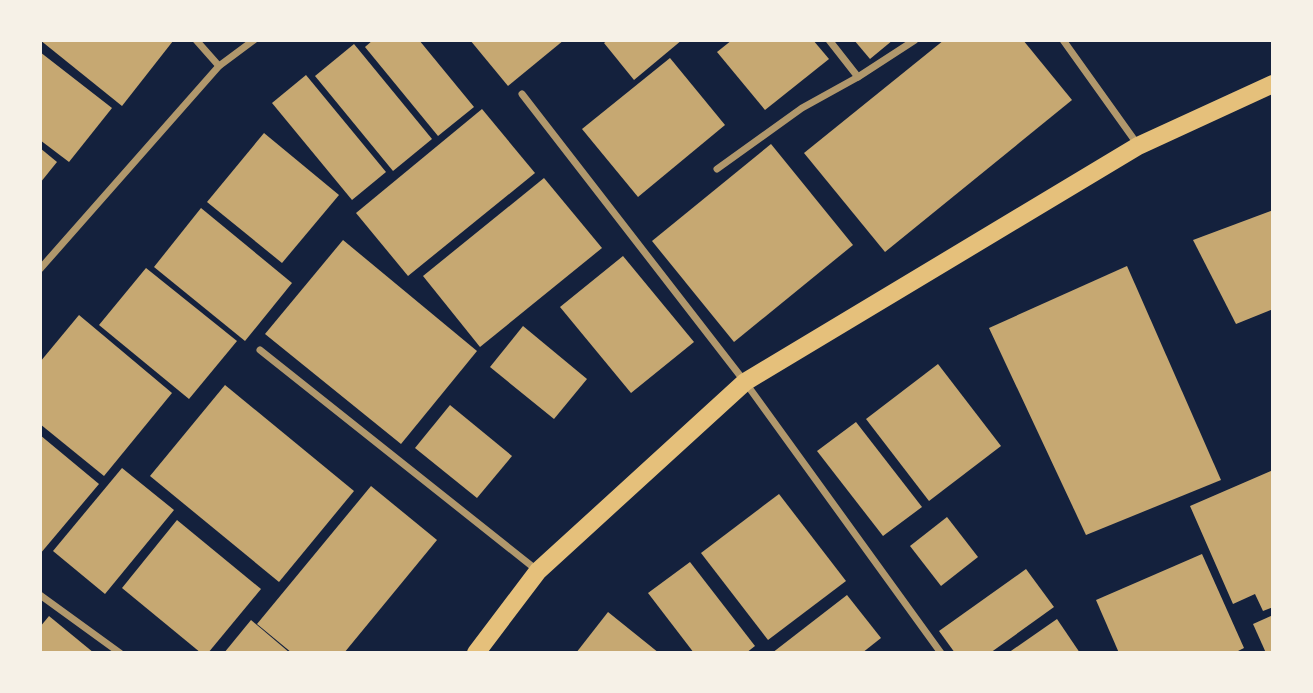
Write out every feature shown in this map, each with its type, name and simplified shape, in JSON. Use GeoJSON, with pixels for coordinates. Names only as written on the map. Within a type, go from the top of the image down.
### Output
{"type":"FeatureCollection","features":[{"type":"Feature","properties":{"kind":"main road"},"geometry":{"type":"LineString","coordinates":[[476,653],[538,571],[745,382],[1138,146],[1273,84]]}},
{"type":"Feature","properties":{"kind":"street"},"geometry":{"type":"LineString","coordinates":[[196,40],[219,65]]}},
{"type":"Feature","properties":{"kind":"street"},"geometry":{"type":"LineString","coordinates":[[40,269],[219,65],[254,40]]}},
{"type":"Feature","properties":{"kind":"street"},"geometry":{"type":"LineString","coordinates":[[829,40],[858,77]]}},
{"type":"Feature","properties":{"kind":"street"},"geometry":{"type":"LineString","coordinates":[[717,169],[802,108],[858,77],[915,40]]}},
{"type":"Feature","properties":{"kind":"street"},"geometry":{"type":"LineString","coordinates":[[1063,40],[1138,146]]}},
{"type":"Feature","properties":{"kind":"street"},"geometry":{"type":"LineString","coordinates":[[522,94],[745,382],[941,653]]}},
{"type":"Feature","properties":{"kind":"street"},"geometry":{"type":"LineString","coordinates":[[260,350],[538,571]]}},
{"type":"Feature","properties":{"kind":"street"},"geometry":{"type":"LineString","coordinates":[[40,596],[120,653]]}},
{"type":"Feature","properties":{"kind":"building"},"geometry":{"type":"Polygon","coordinates":[[[40,40],[171,40],[173,41],[122,106],[40,40]]]}},
{"type":"Feature","properties":{"kind":"building"},"geometry":{"type":"Polygon","coordinates":[[[373,40],[419,40],[474,107],[438,136],[365,47],[373,40]]]}},
{"type":"Feature","properties":{"kind":"building"},"geometry":{"type":"Polygon","coordinates":[[[470,40],[564,40],[508,86],[470,40]]]}},
{"type":"Feature","properties":{"kind":"building"},"geometry":{"type":"Polygon","coordinates":[[[608,40],[682,40],[634,80],[604,43],[608,40]]]}},
{"type":"Feature","properties":{"kind":"building"},"geometry":{"type":"Polygon","coordinates":[[[732,40],[813,40],[829,59],[765,110],[717,52],[732,40]]]}},
{"type":"Feature","properties":{"kind":"building"},"geometry":{"type":"Polygon","coordinates":[[[854,40],[893,40],[870,59],[854,40]]]}},
{"type":"Feature","properties":{"kind":"building"},"geometry":{"type":"Polygon","coordinates":[[[944,40],[1023,40],[1072,100],[885,252],[804,153],[944,40]]]}},
{"type":"Feature","properties":{"kind":"building"},"geometry":{"type":"Polygon","coordinates":[[[354,44],[432,139],[393,171],[315,76],[354,44]]]}},
{"type":"Feature","properties":{"kind":"building"},"geometry":{"type":"Polygon","coordinates":[[[40,52],[112,108],[69,162],[40,140],[40,52]]]}},
{"type":"Feature","properties":{"kind":"building"},"geometry":{"type":"Polygon","coordinates":[[[670,58],[725,125],[638,197],[582,129],[670,58]]]}},
{"type":"Feature","properties":{"kind":"building"},"geometry":{"type":"Polygon","coordinates":[[[306,75],[386,172],[352,200],[272,103],[306,75]]]}},
{"type":"Feature","properties":{"kind":"building"},"geometry":{"type":"Polygon","coordinates":[[[482,109],[535,173],[408,276],[356,213],[482,109]]]}},
{"type":"Feature","properties":{"kind":"building"},"geometry":{"type":"Polygon","coordinates":[[[264,133],[339,195],[282,263],[207,202],[264,133]]]}},
{"type":"Feature","properties":{"kind":"building"},"geometry":{"type":"Polygon","coordinates":[[[771,144],[853,245],[734,342],[652,241],[771,144]]]}},
{"type":"Feature","properties":{"kind":"building"},"geometry":{"type":"Polygon","coordinates":[[[40,148],[57,162],[40,183],[40,148]]]}},
{"type":"Feature","properties":{"kind":"building"},"geometry":{"type":"Polygon","coordinates":[[[544,178],[602,248],[480,347],[423,276],[544,178]]]}},
{"type":"Feature","properties":{"kind":"building"},"geometry":{"type":"Polygon","coordinates":[[[201,208],[292,283],[245,341],[154,267],[201,208]]]}},
{"type":"Feature","properties":{"kind":"building"},"geometry":{"type":"Polygon","coordinates":[[[1273,210],[1273,309],[1236,324],[1193,240],[1273,210]]]}},
{"type":"Feature","properties":{"kind":"building"},"geometry":{"type":"Polygon","coordinates":[[[343,240],[477,351],[401,444],[265,334],[343,240]]]}},
{"type":"Feature","properties":{"kind":"building"},"geometry":{"type":"Polygon","coordinates":[[[623,256],[694,342],[631,393],[560,307],[623,256]]]}},
{"type":"Feature","properties":{"kind":"building"},"geometry":{"type":"Polygon","coordinates":[[[1127,266],[1221,480],[1086,535],[989,328],[1127,266]]]}},
{"type":"Feature","properties":{"kind":"building"},"geometry":{"type":"Polygon","coordinates":[[[146,268],[237,341],[189,399],[99,325],[146,268]]]}},
{"type":"Feature","properties":{"kind":"building"},"geometry":{"type":"Polygon","coordinates":[[[79,315],[172,393],[104,476],[40,424],[40,362],[79,315]]]}},
{"type":"Feature","properties":{"kind":"building"},"geometry":{"type":"Polygon","coordinates":[[[523,326],[587,379],[554,419],[490,367],[523,326]]]}},
{"type":"Feature","properties":{"kind":"building"},"geometry":{"type":"Polygon","coordinates":[[[938,364],[1001,446],[929,501],[866,419],[938,364]]]}},
{"type":"Feature","properties":{"kind":"building"},"geometry":{"type":"Polygon","coordinates":[[[225,385],[354,491],[279,582],[150,476],[225,385]]]}},
{"type":"Feature","properties":{"kind":"building"},"geometry":{"type":"Polygon","coordinates":[[[450,405],[512,456],[477,498],[415,448],[450,405]]]}},
{"type":"Feature","properties":{"kind":"building"},"geometry":{"type":"Polygon","coordinates":[[[856,422],[922,507],[883,536],[817,451],[856,422]]]}},
{"type":"Feature","properties":{"kind":"building"},"geometry":{"type":"Polygon","coordinates":[[[40,435],[99,484],[40,554],[40,435]]]}},
{"type":"Feature","properties":{"kind":"building"},"geometry":{"type":"Polygon","coordinates":[[[122,468],[174,510],[105,594],[53,551],[122,468]]]}},
{"type":"Feature","properties":{"kind":"building"},"geometry":{"type":"Polygon","coordinates":[[[1273,470],[1273,607],[1263,611],[1255,594],[1233,604],[1190,506],[1273,470]]]}},
{"type":"Feature","properties":{"kind":"building"},"geometry":{"type":"Polygon","coordinates":[[[371,486],[437,540],[344,653],[292,653],[257,624],[371,486]]]}},
{"type":"Feature","properties":{"kind":"building"},"geometry":{"type":"Polygon","coordinates":[[[779,494],[846,581],[768,640],[701,553],[779,494]]]}},
{"type":"Feature","properties":{"kind":"building"},"geometry":{"type":"Polygon","coordinates":[[[947,517],[978,557],[941,586],[910,546],[947,517]]]}},
{"type":"Feature","properties":{"kind":"building"},"geometry":{"type":"Polygon","coordinates":[[[177,520],[261,589],[208,653],[201,653],[122,588],[177,520]]]}},
{"type":"Feature","properties":{"kind":"building"},"geometry":{"type":"Polygon","coordinates":[[[1202,554],[1244,648],[1234,653],[1119,653],[1096,600],[1202,554]]]}},
{"type":"Feature","properties":{"kind":"building"},"geometry":{"type":"Polygon","coordinates":[[[690,562],[755,646],[746,653],[694,653],[648,593],[690,562]]]}},
{"type":"Feature","properties":{"kind":"building"},"geometry":{"type":"Polygon","coordinates":[[[1026,569],[1054,607],[990,653],[955,653],[939,631],[1026,569]]]}},
{"type":"Feature","properties":{"kind":"building"},"geometry":{"type":"Polygon","coordinates":[[[847,595],[881,638],[862,653],[772,653],[847,595]]]}},
{"type":"Feature","properties":{"kind":"building"},"geometry":{"type":"Polygon","coordinates":[[[608,612],[659,653],[576,653],[608,612]]]}},
{"type":"Feature","properties":{"kind":"building"},"geometry":{"type":"Polygon","coordinates":[[[1273,615],[1273,653],[1266,653],[1253,624],[1273,615]]]}},
{"type":"Feature","properties":{"kind":"building"},"geometry":{"type":"Polygon","coordinates":[[[49,616],[94,653],[40,653],[40,627],[49,616]]]}},
{"type":"Feature","properties":{"kind":"building"},"geometry":{"type":"Polygon","coordinates":[[[1057,619],[1080,653],[1008,653],[1057,619]]]}},
{"type":"Feature","properties":{"kind":"building"},"geometry":{"type":"Polygon","coordinates":[[[251,620],[290,653],[224,653],[251,620]]]}}]}
